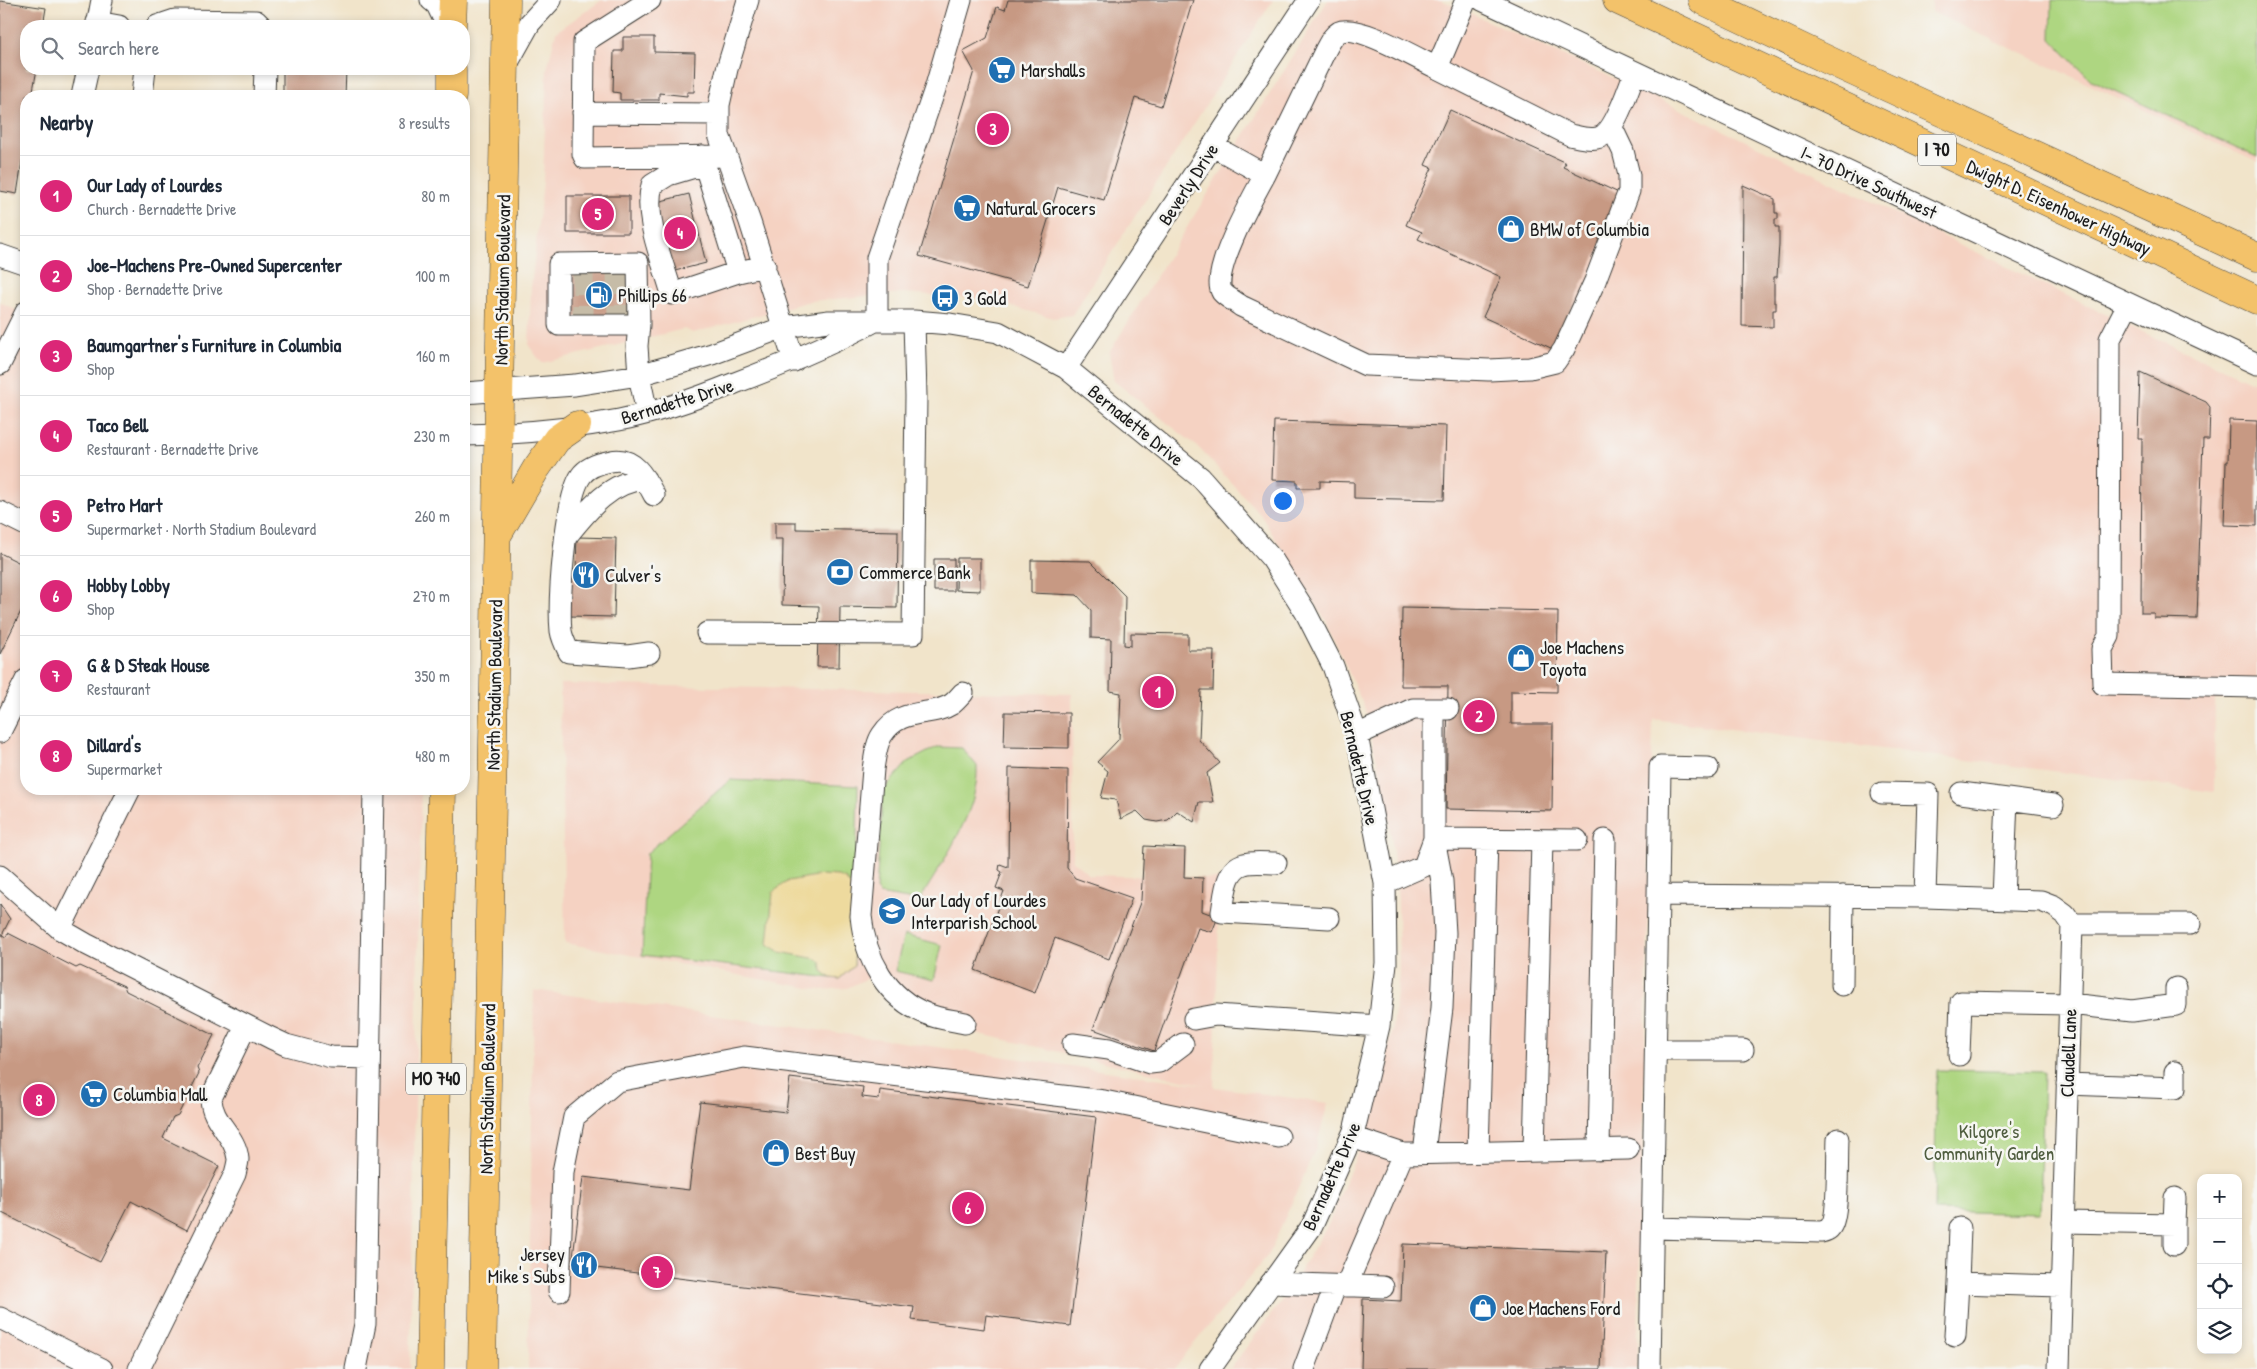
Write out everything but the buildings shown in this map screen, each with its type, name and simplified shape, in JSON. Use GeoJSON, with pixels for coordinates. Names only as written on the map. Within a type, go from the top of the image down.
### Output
{"type":"FeatureCollection","features":[{"type":"Feature","properties":{"kind":"main road"},"geometry":{"type":"LineString","coordinates":[[452,20],[453,0]]}},
{"type":"Feature","properties":{"kind":"main road","name":"North Stadium Boulevard"},"geometry":{"type":"LineString","coordinates":[[482,1369],[506,0]]}},
{"type":"Feature","properties":{"kind":"main road","name":"Dwight D. Eisenhower Highway"},"geometry":{"type":"LineString","coordinates":[[1617,0],[2257,300]]}},
{"type":"Feature","properties":{"kind":"main road","name":"Dwight D. Eisenhower Highway"},"geometry":{"type":"LineString","coordinates":[[1702,0],[1836,64],[2257,257]]}},
{"type":"Feature","properties":{"kind":"main road"},"geometry":{"type":"LineString","coordinates":[[452,75],[452,90]]}},
{"type":"Feature","properties":{"kind":"main road"},"geometry":{"type":"LineString","coordinates":[[497,535],[536,469],[557,439],[577,425]]}},
{"type":"Feature","properties":{"kind":"main road","name":"MO 740"},"geometry":{"type":"LineString","coordinates":[[430,1369],[442,795]]}},
{"type":"Feature","properties":{"kind":"street"},"geometry":{"type":"LineString","coordinates":[[98,20],[102,0]]}},
{"type":"Feature","properties":{"kind":"street"},"geometry":{"type":"LineString","coordinates":[[431,0],[437,5],[444,20]]}},
{"type":"Feature","properties":{"kind":"street"},"geometry":{"type":"LineString","coordinates":[[506,66],[530,23],[551,0]]}},
{"type":"Feature","properties":{"kind":"street"},"geometry":{"type":"LineString","coordinates":[[650,0],[584,42],[583,154],[585,158],[704,160],[726,156]]}},
{"type":"Feature","properties":{"kind":"street"},"geometry":{"type":"LineString","coordinates":[[748,0],[727,69],[719,105],[719,134],[765,266],[794,361]]}},
{"type":"Feature","properties":{"kind":"street"},"geometry":{"type":"LineString","coordinates":[[877,320],[877,258],[936,86],[961,0]]}},
{"type":"Feature","properties":{"kind":"street","name":"Beverly Drive"},"geometry":{"type":"LineString","coordinates":[[1066,368],[1309,0]]}},
{"type":"Feature","properties":{"kind":"street"},"geometry":{"type":"LineString","coordinates":[[1437,68],[1466,0]]}},
{"type":"Feature","properties":{"kind":"street","name":"I- 70 Drive Southwest"},"geometry":{"type":"LineString","coordinates":[[1482,0],[2257,364]]}},
{"type":"Feature","properties":{"kind":"street"},"geometry":{"type":"LineString","coordinates":[[1612,128],[1624,151],[1629,175],[1629,191],[1595,281],[1564,349],[1555,362],[1530,368],[1489,370],[1366,365],[1241,306],[1223,293],[1219,282],[1223,265],[1236,233],[1325,51],[1332,38],[1339,32],[1347,30],[1368,34],[1570,135],[1587,139],[1600,138],[1612,128],[1635,72]]}},
{"type":"Feature","properties":{"kind":"street"},"geometry":{"type":"LineString","coordinates":[[83,90],[87,75]]}},
{"type":"Feature","properties":{"kind":"street"},"geometry":{"type":"LineString","coordinates":[[143,90],[144,75]]}},
{"type":"Feature","properties":{"kind":"street"},"geometry":{"type":"LineString","coordinates":[[264,75],[264,90]]}},
{"type":"Feature","properties":{"kind":"street"},"geometry":{"type":"LineString","coordinates":[[583,112],[719,114]]}},
{"type":"Feature","properties":{"kind":"street"},"geometry":{"type":"LineString","coordinates":[[1213,146],[1265,175]]}},
{"type":"Feature","properties":{"kind":"street"},"geometry":{"type":"LineString","coordinates":[[704,160],[738,272]]}},
{"type":"Feature","properties":{"kind":"street"},"geometry":{"type":"LineString","coordinates":[[704,160],[668,175],[652,185],[648,199],[650,217],[672,294],[738,272],[765,266]]}},
{"type":"Feature","properties":{"kind":"street"},"geometry":{"type":"LineString","coordinates":[[714,192],[736,185]]}},
{"type":"Feature","properties":{"kind":"street"},"geometry":{"type":"LineString","coordinates":[[0,255],[20,262]]}},
{"type":"Feature","properties":{"kind":"street"},"geometry":{"type":"LineString","coordinates":[[625,323],[583,321],[559,325],[559,264],[582,268],[617,268],[638,263],[625,323],[637,346],[639,375],[647,413]]}},
{"type":"Feature","properties":{"kind":"street"},"geometry":{"type":"LineString","coordinates":[[2128,304],[2110,338],[2109,636],[2102,650],[2102,684],[2257,687]]}},
{"type":"Feature","properties":{"kind":"street","name":"Bernadette Drive"},"geometry":{"type":"LineString","coordinates":[[470,435],[499,435],[619,420],[647,413],[716,391],[794,361],[877,320]]}},
{"type":"Feature","properties":{"kind":"street","name":"Bernadette Drive"},"geometry":{"type":"LineString","coordinates":[[470,393],[575,385],[639,375],[712,354],[784,327],[829,321],[914,321],[950,324],[998,332],[1066,368],[1200,478],[1272,560],[1306,611],[1333,666],[1357,735],[1385,882],[1386,963],[1379,1026],[1352,1137],[1312,1226],[1210,1369]]}},
{"type":"Feature","properties":{"kind":"street"},"geometry":{"type":"LineString","coordinates":[[706,633],[913,634],[916,396],[914,321]]}},
{"type":"Feature","properties":{"kind":"street"},"geometry":{"type":"LineString","coordinates":[[0,364],[20,324]]}},
{"type":"Feature","properties":{"kind":"street"},"geometry":{"type":"LineString","coordinates":[[565,537],[607,492],[631,480],[650,487],[640,469],[618,459],[597,464],[581,476],[573,495],[565,537],[561,586],[561,632],[569,652],[628,656],[649,653]]}},
{"type":"Feature","properties":{"kind":"street"},"geometry":{"type":"LineString","coordinates":[[0,512],[20,522]]}},
{"type":"Feature","properties":{"kind":"street"},"geometry":{"type":"LineString","coordinates":[[0,732],[20,692]]}},
{"type":"Feature","properties":{"kind":"street"},"geometry":{"type":"LineString","coordinates":[[963,693],[953,704],[940,709],[906,716],[893,724],[882,735],[876,749],[873,769],[861,916],[863,937],[868,954],[886,984],[900,998],[928,1015],[965,1023]]}},
{"type":"Feature","properties":{"kind":"street"},"geometry":{"type":"LineString","coordinates":[[1357,735],[1413,708],[1441,710],[1434,839],[1442,881],[1444,943],[1442,1008],[1424,1153]]}},
{"type":"Feature","properties":{"kind":"street"},"geometry":{"type":"LineString","coordinates":[[1650,1369],[1660,767],[1708,768]]}},
{"type":"Feature","properties":{"kind":"street"},"geometry":{"type":"LineString","coordinates":[[1882,794],[1928,794],[1925,897]]}},
{"type":"Feature","properties":{"kind":"street"},"geometry":{"type":"LineString","coordinates":[[1961,794],[2053,805]]}},
{"type":"Feature","properties":{"kind":"street"},"geometry":{"type":"LineString","coordinates":[[60,929],[127,795]]}},
{"type":"Feature","properties":{"kind":"street"},"geometry":{"type":"LineString","coordinates":[[356,1369],[365,1324],[374,795]]}},
{"type":"Feature","properties":{"kind":"street"},"geometry":{"type":"LineString","coordinates":[[2003,899],[2007,798]]}},
{"type":"Feature","properties":{"kind":"street"},"geometry":{"type":"LineString","coordinates":[[1434,839],[1577,840]]}},
{"type":"Feature","properties":{"kind":"street"},"geometry":{"type":"LineString","coordinates":[[1385,882],[1424,866],[1434,839]]}},
{"type":"Feature","properties":{"kind":"street"},"geometry":{"type":"LineString","coordinates":[[1478,1152],[1487,840]]}},
{"type":"Feature","properties":{"kind":"street"},"geometry":{"type":"LineString","coordinates":[[1534,1151],[1542,840]]}},
{"type":"Feature","properties":{"kind":"street"},"geometry":{"type":"LineString","coordinates":[[1599,1150],[1605,840]]}},
{"type":"Feature","properties":{"kind":"street"},"geometry":{"type":"LineString","coordinates":[[1276,863],[1244,864],[1233,871],[1226,885],[1222,912],[1329,918]]}},
{"type":"Feature","properties":{"kind":"street"},"geometry":{"type":"LineString","coordinates":[[0,876],[60,929],[246,1026],[286,1045],[332,1058],[368,1058]]}},
{"type":"Feature","properties":{"kind":"street"},"geometry":{"type":"LineString","coordinates":[[1658,895],[1925,897],[2041,901],[2054,906],[2065,914],[2072,924],[2190,924]]}},
{"type":"Feature","properties":{"kind":"street"},"geometry":{"type":"LineString","coordinates":[[1842,896],[1842,985]]}},
{"type":"Feature","properties":{"kind":"street","name":"Claudell Lane"},"geometry":{"type":"LineString","coordinates":[[2058,1369],[2072,924]]}},
{"type":"Feature","properties":{"kind":"street"},"geometry":{"type":"LineString","coordinates":[[1959,1055],[1962,1002],[2070,1004],[2132,1011],[2176,1005],[2176,988]]}},
{"type":"Feature","properties":{"kind":"street"},"geometry":{"type":"LineString","coordinates":[[1194,1019],[1216,1015],[1379,1026]]}},
{"type":"Feature","properties":{"kind":"street"},"geometry":{"type":"LineString","coordinates":[[139,1369],[235,1174],[238,1159],[232,1143],[211,1108],[211,1098],[246,1026]]}},
{"type":"Feature","properties":{"kind":"street"},"geometry":{"type":"LineString","coordinates":[[1073,1044],[1109,1049],[1150,1063],[1159,1062],[1183,1044]]}},
{"type":"Feature","properties":{"kind":"street"},"geometry":{"type":"LineString","coordinates":[[1656,1050],[1743,1050]]}},
{"type":"Feature","properties":{"kind":"street"},"geometry":{"type":"LineString","coordinates":[[559,1290],[563,1172],[574,1117],[617,1081],[744,1057],[1104,1101],[1279,1137]]}},
{"type":"Feature","properties":{"kind":"street"},"geometry":{"type":"LineString","coordinates":[[2067,1084],[2175,1088]]}},
{"type":"Feature","properties":{"kind":"street"},"geometry":{"type":"LineString","coordinates":[[1352,1137],[1403,1154],[1628,1149]]}},
{"type":"Feature","properties":{"kind":"street"},"geometry":{"type":"LineString","coordinates":[[1653,1228],[1821,1232],[1827,1230],[1831,1227],[1836,1212],[1838,1138]]}},
{"type":"Feature","properties":{"kind":"street"},"geometry":{"type":"LineString","coordinates":[[1304,1369],[1340,1286],[1403,1154]]}},
{"type":"Feature","properties":{"kind":"street"},"geometry":{"type":"LineString","coordinates":[[2063,1222],[2174,1234],[2175,1198]]}},
{"type":"Feature","properties":{"kind":"street"},"geometry":{"type":"LineString","coordinates":[[1955,1336],[1960,1228]]}},
{"type":"Feature","properties":{"kind":"street"},"geometry":{"type":"LineString","coordinates":[[1271,1283],[1383,1287]]}},
{"type":"Feature","properties":{"kind":"street"},"geometry":{"type":"LineString","coordinates":[[1958,1283],[2061,1286]]}},
{"type":"Feature","properties":{"kind":"street"},"geometry":{"type":"LineString","coordinates":[[0,1318],[102,1369]]}},
{"type":"Feature","properties":{"kind":"shaded area"},"geometry":{"type":"Polygon","coordinates":[[[602,0],[1273,0],[1072,315],[1054,318],[984,299],[905,293],[810,301],[693,333],[684,329],[542,363],[529,346],[531,288],[543,182],[547,69],[556,32],[602,0]]]}},
{"type":"Feature","properties":{"kind":"shaded area"},"geometry":{"type":"Polygon","coordinates":[[[1328,0],[1441,0],[1644,92],[2138,330],[2257,384],[2257,699],[2215,699],[2214,792],[1653,719],[1637,1369],[1230,1369],[1285,1296],[1329,1223],[1369,1124],[1393,1029],[1399,974],[1398,899],[1388,807],[1365,709],[1327,623],[1260,514],[1198,447],[1114,381],[1109,353],[1328,0]]]}},
{"type":"Feature","properties":{"kind":"shaded area"},"geometry":{"type":"Polygon","coordinates":[[[1932,0],[2257,0],[2257,162],[1932,12],[1932,0]]]}},
{"type":"Feature","properties":{"kind":"shaded area","name":"Columbia Mall"},"geometry":{"type":"Polygon","coordinates":[[[0,302],[20,312],[20,795],[421,795],[410,1369],[0,1369],[0,302]]]}},
{"type":"Feature","properties":{"kind":"shaded area"},"geometry":{"type":"Polygon","coordinates":[[[560,684],[1072,694],[1073,861],[1089,875],[1220,879],[1214,1087],[1328,1103],[1316,1148],[1269,1254],[1175,1369],[528,1369],[534,990],[1205,1085],[931,1023],[870,977],[847,988],[820,990],[565,943],[560,684]]]}},
{"type":"Feature","properties":{"kind":"green space"},"geometry":{"type":"Polygon","coordinates":[[[2052,0],[2257,0],[2257,157],[2091,80],[2051,39],[2052,0]]]}},
{"type":"Feature","properties":{"kind":"green space"},"geometry":{"type":"Polygon","coordinates":[[[937,747],[962,748],[977,766],[976,787],[972,803],[952,847],[919,901],[879,894],[876,890],[883,793],[885,788],[908,762],[937,747]]]}},
{"type":"Feature","properties":{"kind":"green space"},"geometry":{"type":"Polygon","coordinates":[[[730,780],[858,786],[854,966],[839,979],[642,955],[647,853],[730,780]]]}},
{"type":"Feature","properties":{"kind":"green space"},"geometry":{"type":"Polygon","coordinates":[[[904,935],[942,945],[934,980],[895,971],[904,935]]]}},
{"type":"Feature","properties":{"kind":"green space","name":"Kilgore's Community Garden"},"geometry":{"type":"Polygon","coordinates":[[[1937,1070],[2044,1072],[2040,1214],[1934,1211],[1937,1070]]]}},
{"type":"Feature","properties":{"kind":"sand"},"geometry":{"type":"Polygon","coordinates":[[[821,875],[838,876],[846,879],[856,889],[854,966],[839,979],[831,978],[822,971],[821,962],[817,959],[780,952],[768,944],[773,892],[788,881],[821,875]]]}},
{"type":"Feature","properties":{"kind":"tunnel"},"geometry":{"type":"LineString","coordinates":[[583,273],[583,317]]}},
{"type":"Feature","properties":{"kind":"tunnel"},"geometry":{"type":"LineString","coordinates":[[617,273],[618,317]]}},
{"type":"Feature","properties":{"kind":"place","name":"Marshalls"},"geometry":{"type":"Point","coordinates":[1002,70]}},
{"type":"Feature","properties":{"kind":"place","name":"Baumgartner's Furniture in Columbia"},"geometry":{"type":"Point","coordinates":[993,129]}},
{"type":"Feature","properties":{"kind":"place","name":"Natural Grocers"},"geometry":{"type":"Point","coordinates":[967,208]}},
{"type":"Feature","properties":{"kind":"place","name":"Petro Mart"},"geometry":{"type":"Point","coordinates":[598,214]}},
{"type":"Feature","properties":{"kind":"place","name":"BMW of Columbia"},"geometry":{"type":"Point","coordinates":[1511,229]}},
{"type":"Feature","properties":{"kind":"place","name":"Taco Bell"},"geometry":{"type":"Point","coordinates":[680,233]}},
{"type":"Feature","properties":{"kind":"place","name":"Phillips 66"},"geometry":{"type":"Point","coordinates":[599,295]}},
{"type":"Feature","properties":{"kind":"place","name":"3 Gold"},"geometry":{"type":"Point","coordinates":[945,298]}},
{"type":"Feature","properties":{"kind":"place","name":"Commerce Bank"},"geometry":{"type":"Point","coordinates":[840,572]}},
{"type":"Feature","properties":{"kind":"place","name":"Culver's"},"geometry":{"type":"Point","coordinates":[586,575]}},
{"type":"Feature","properties":{"kind":"place","name":"Joe Machens Toyota"},"geometry":{"type":"Point","coordinates":[1521,658]}},
{"type":"Feature","properties":{"kind":"place","name":"Our Lady of Lourdes"},"geometry":{"type":"Point","coordinates":[1158,692]}},
{"type":"Feature","properties":{"kind":"place","name":"Joe-Machens Pre-Owned Supercenter"},"geometry":{"type":"Point","coordinates":[1479,716]}},
{"type":"Feature","properties":{"kind":"place","name":"Our Lady of Lourdes Interparish School"},"geometry":{"type":"Point","coordinates":[892,911]}},
{"type":"Feature","properties":{"kind":"place","name":"Columbia Mall"},"geometry":{"type":"Point","coordinates":[94,1094]}},
{"type":"Feature","properties":{"kind":"place","name":"Dillard's"},"geometry":{"type":"Point","coordinates":[39,1100]}},
{"type":"Feature","properties":{"kind":"place","name":"Best Buy"},"geometry":{"type":"Point","coordinates":[776,1153]}},
{"type":"Feature","properties":{"kind":"place","name":"Hobby Lobby"},"geometry":{"type":"Point","coordinates":[968,1208]}},
{"type":"Feature","properties":{"kind":"place","name":"Jersey Mike's Subs"},"geometry":{"type":"Point","coordinates":[584,1265]}},
{"type":"Feature","properties":{"kind":"place","name":"G & D Steak House"},"geometry":{"type":"Point","coordinates":[657,1272]}},
{"type":"Feature","properties":{"kind":"place","name":"Joe Machens Ford"},"geometry":{"type":"Point","coordinates":[1483,1308]}}]}
